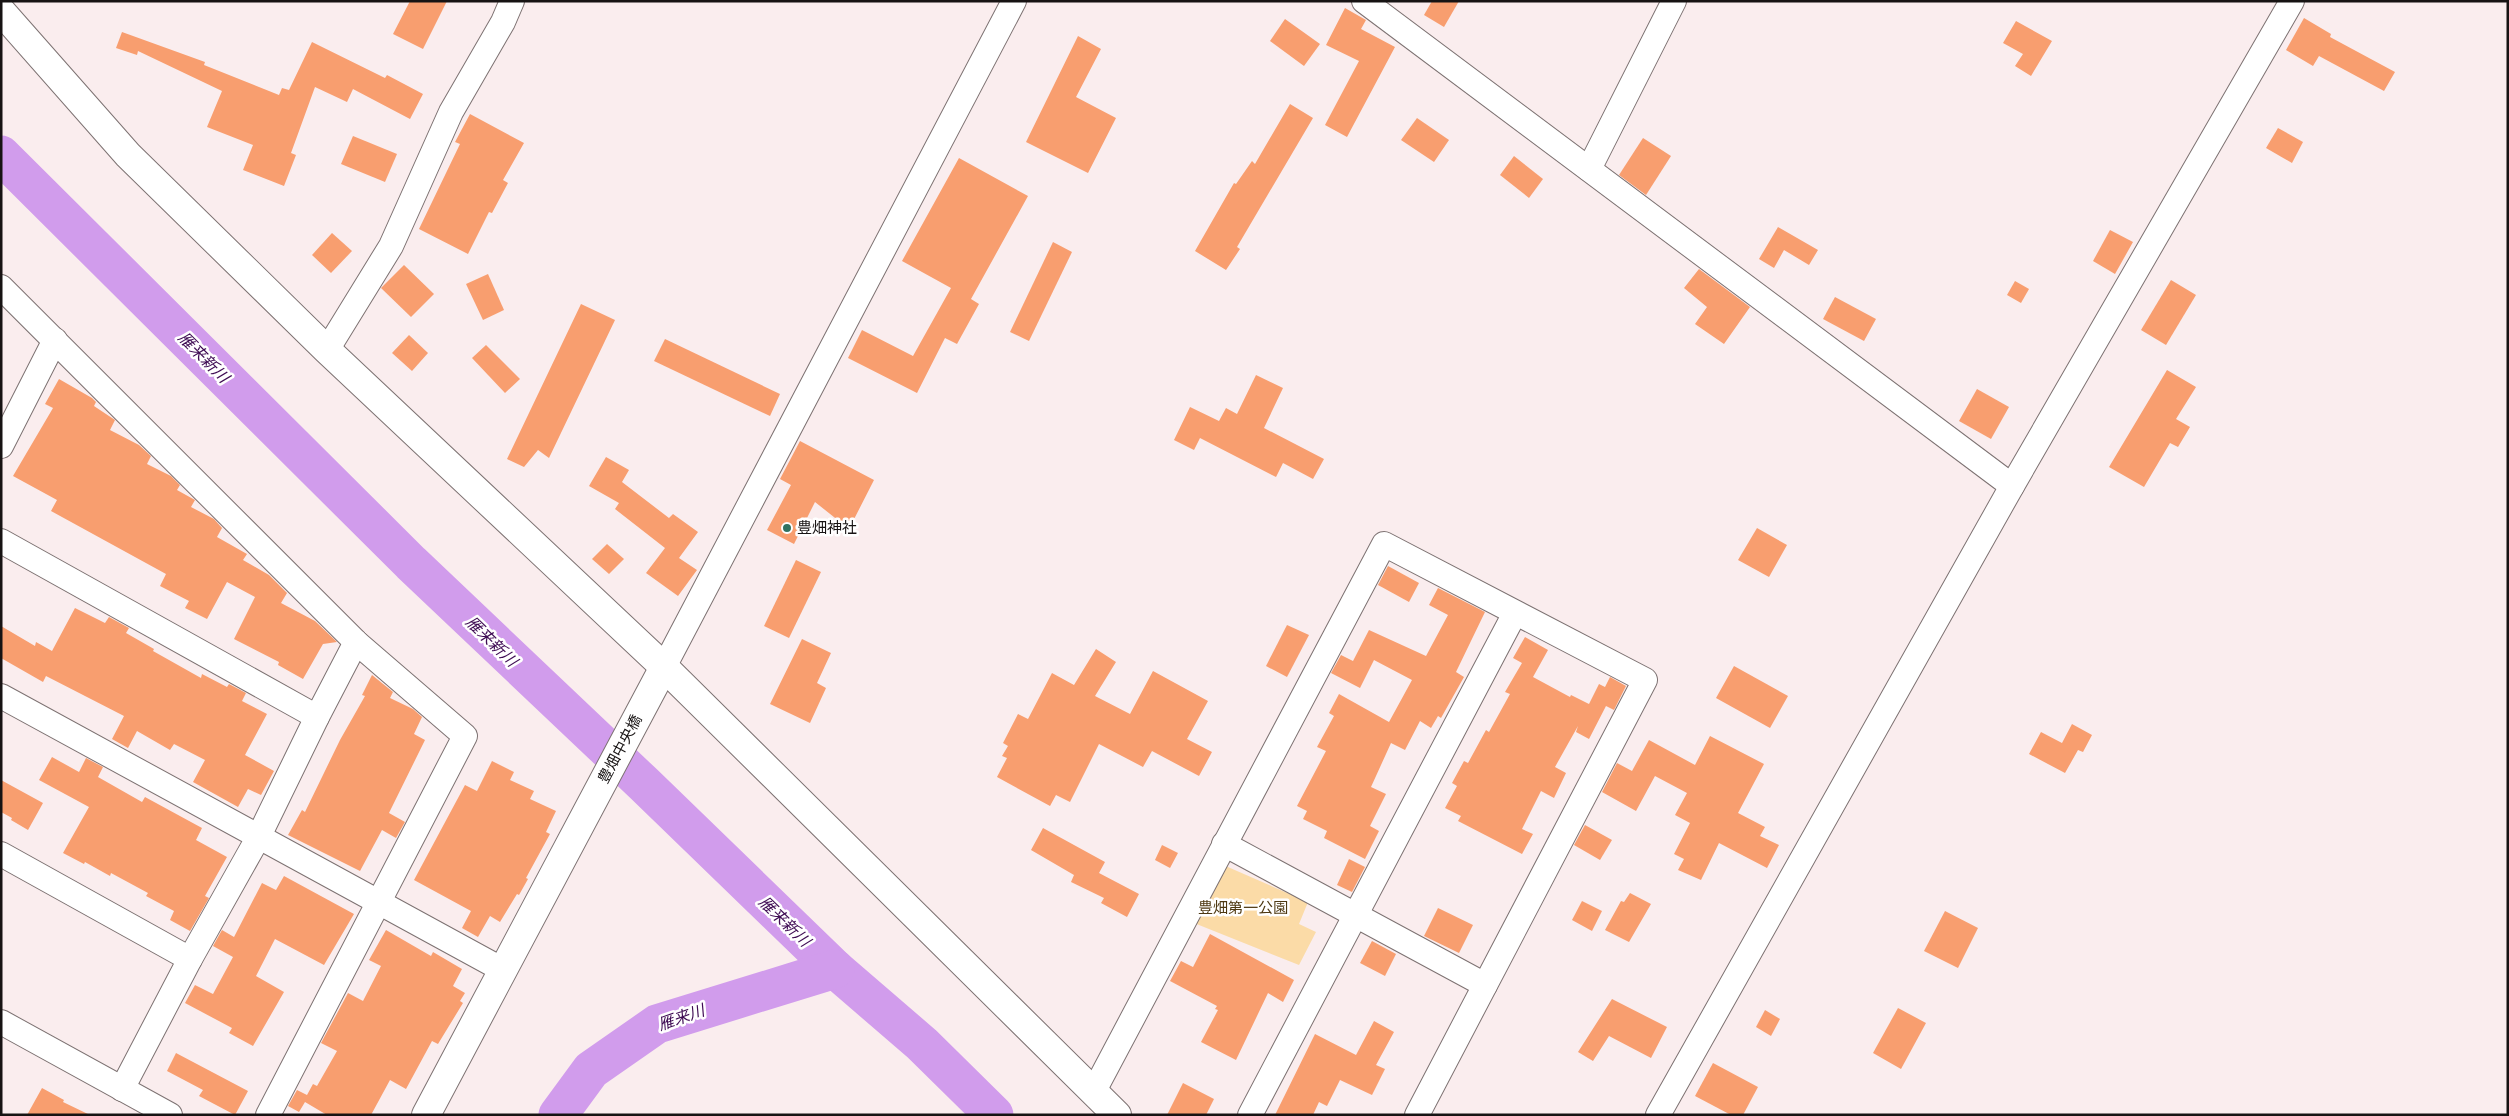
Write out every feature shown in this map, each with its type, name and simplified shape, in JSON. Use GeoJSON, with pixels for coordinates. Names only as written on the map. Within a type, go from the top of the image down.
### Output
{"type":"FeatureCollection","features":[{"type":"Feature","properties":{"kind":"street"},"geometry":{"type":"LineString","coordinates":[[327,350],[391,246],[451,112],[503,22],[512,1]]}},
{"type":"Feature","properties":{"kind":"street"},"geometry":{"type":"LineString","coordinates":[[664,667],[1014,1]]}},
{"type":"Feature","properties":{"kind":"street"},"geometry":{"type":"LineString","coordinates":[[1364,1],[2012,486]]}},
{"type":"Feature","properties":{"kind":"street"},"geometry":{"type":"LineString","coordinates":[[1589,169],[1674,1]]}},
{"type":"Feature","properties":{"kind":"street"},"geometry":{"type":"LineString","coordinates":[[1658,1115],[2012,486],[2292,1]]}},
{"type":"Feature","properties":{"kind":"street"},"geometry":{"type":"LineString","coordinates":[[1,11],[128,155],[327,350],[639,647],[664,667],[1117,1115]]}},
{"type":"Feature","properties":{"kind":"street"},"geometry":{"type":"LineString","coordinates":[[1,287],[356,642],[465,736],[268,1115]]}},
{"type":"Feature","properties":{"kind":"street"},"geometry":{"type":"LineString","coordinates":[[1,446],[55,340]]}},
{"type":"Feature","properties":{"kind":"street"},"geometry":{"type":"LineString","coordinates":[[1,541],[317,717]]}},
{"type":"Feature","properties":{"kind":"street"},"geometry":{"type":"LineString","coordinates":[[1094,1091],[1384,544],[1645,680],[1416,1115]]}},
{"type":"Feature","properties":{"kind":"street"},"geometry":{"type":"LineString","coordinates":[[1250,1115],[1515,613]]}},
{"type":"Feature","properties":{"kind":"street"},"geometry":{"type":"LineString","coordinates":[[122,1089],[190,959],[258,838],[356,642]]}},
{"type":"Feature","properties":{"kind":"street","name":"豊畑中央橋"},"geometry":{"type":"LineString","coordinates":[[426,1115],[664,667]]}},
{"type":"Feature","properties":{"kind":"street"},"geometry":{"type":"LineString","coordinates":[[1,696],[258,838],[503,970]]}},
{"type":"Feature","properties":{"kind":"street"},"geometry":{"type":"LineString","coordinates":[[1224,844],[1485,985]]}},
{"type":"Feature","properties":{"kind":"street"},"geometry":{"type":"LineString","coordinates":[[1,854],[190,959]]}},
{"type":"Feature","properties":{"kind":"street"},"geometry":{"type":"LineString","coordinates":[[1,1022],[170,1115]]}},
{"type":"Feature","properties":{"kind":"green space","name":"豊畑第一公園"},"geometry":{"type":"Polygon","coordinates":[[[1221,864],[1308,902],[1299,924],[1316,932],[1299,965],[1194,923],[1221,864]]]}},
{"type":"Feature","properties":{"kind":"building"},"geometry":{"type":"Polygon","coordinates":[[[410,1],[447,1],[423,49],[393,34],[410,1]]]}},
{"type":"Feature","properties":{"kind":"building"},"geometry":{"type":"Polygon","coordinates":[[[1432,1],[1459,1],[1444,27],[1424,15],[1432,1]]]}},
{"type":"Feature","properties":{"kind":"building"},"geometry":{"type":"Polygon","coordinates":[[[1345,8],[1366,20],[1361,29],[1395,47],[1347,137],[1325,125],[1359,61],[1326,45],[1345,8]]]}},
{"type":"Feature","properties":{"kind":"building"},"geometry":{"type":"Polygon","coordinates":[[[2304,18],[2331,34],[2330,37],[2395,72],[2384,91],[2319,56],[2313,66],[2286,50],[2304,18]]]}},
{"type":"Feature","properties":{"kind":"building"},"geometry":{"type":"Polygon","coordinates":[[[1285,19],[1320,44],[1304,66],[1270,41],[1285,19]]]}},
{"type":"Feature","properties":{"kind":"building"},"geometry":{"type":"Polygon","coordinates":[[[2016,21],[2052,41],[2031,76],[2015,66],[2023,54],[2003,43],[2016,21]]]}},
{"type":"Feature","properties":{"kind":"building"},"geometry":{"type":"Polygon","coordinates":[[[122,32],[205,62],[204,65],[279,95],[282,88],[289,90],[312,42],[385,78],[387,75],[423,94],[410,119],[353,89],[347,102],[315,87],[291,153],[296,155],[284,186],[243,170],[253,145],[207,127],[222,91],[138,51],[137,55],[116,48],[122,32]]]}},
{"type":"Feature","properties":{"kind":"building"},"geometry":{"type":"Polygon","coordinates":[[[1078,36],[1101,49],[1076,97],[1116,118],[1088,173],[1026,142],[1078,36]]]}},
{"type":"Feature","properties":{"kind":"building"},"geometry":{"type":"Polygon","coordinates":[[[1290,104],[1313,118],[1237,247],[1240,249],[1226,270],[1195,251],[1234,183],[1236,184],[1252,161],[1255,164],[1290,104]]]}},
{"type":"Feature","properties":{"kind":"building"},"geometry":{"type":"Polygon","coordinates":[[[470,114],[524,143],[503,180],[508,183],[492,213],[489,212],[468,254],[419,229],[460,144],[455,142],[470,114]]]}},
{"type":"Feature","properties":{"kind":"building"},"geometry":{"type":"Polygon","coordinates":[[[1417,118],[1449,140],[1434,162],[1401,140],[1417,118]]]}},
{"type":"Feature","properties":{"kind":"building"},"geometry":{"type":"Polygon","coordinates":[[[2278,128],[2303,142],[2292,163],[2266,148],[2278,128]]]}},
{"type":"Feature","properties":{"kind":"building"},"geometry":{"type":"Polygon","coordinates":[[[353,136],[397,154],[385,182],[341,164],[353,136]]]}},
{"type":"Feature","properties":{"kind":"building"},"geometry":{"type":"Polygon","coordinates":[[[1643,138],[1671,156],[1646,195],[1619,175],[1643,138]]]}},
{"type":"Feature","properties":{"kind":"building"},"geometry":{"type":"Polygon","coordinates":[[[1514,156],[1543,179],[1529,198],[1500,175],[1514,156]]]}},
{"type":"Feature","properties":{"kind":"building"},"geometry":{"type":"Polygon","coordinates":[[[959,158],[1028,196],[971,299],[979,304],[957,344],[945,338],[917,393],[848,358],[862,330],[913,356],[951,288],[902,261],[959,158]]]}},
{"type":"Feature","properties":{"kind":"building"},"geometry":{"type":"Polygon","coordinates":[[[1778,227],[1818,250],[1809,265],[1784,250],[1774,268],[1759,259],[1778,227]]]}},
{"type":"Feature","properties":{"kind":"building"},"geometry":{"type":"Polygon","coordinates":[[[2110,230],[2133,242],[2115,274],[2093,261],[2110,230]]]}},
{"type":"Feature","properties":{"kind":"building"},"geometry":{"type":"Polygon","coordinates":[[[332,233],[352,251],[331,273],[312,255],[332,233]]]}},
{"type":"Feature","properties":{"kind":"building"},"geometry":{"type":"Polygon","coordinates":[[[1053,242],[1072,252],[1029,341],[1010,332],[1053,242]]]}},
{"type":"Feature","properties":{"kind":"building"},"geometry":{"type":"Polygon","coordinates":[[[404,265],[434,294],[411,317],[381,288],[404,265]]]}},
{"type":"Feature","properties":{"kind":"building"},"geometry":{"type":"Polygon","coordinates":[[[1699,269],[1750,307],[1724,344],[1695,324],[1707,307],[1684,288],[1699,269]]]}},
{"type":"Feature","properties":{"kind":"building"},"geometry":{"type":"Polygon","coordinates":[[[488,274],[504,310],[483,320],[466,284],[488,274]]]}},
{"type":"Feature","properties":{"kind":"building"},"geometry":{"type":"Polygon","coordinates":[[[2171,280],[2196,295],[2166,345],[2141,330],[2171,280]]]}},
{"type":"Feature","properties":{"kind":"building"},"geometry":{"type":"Polygon","coordinates":[[[2015,281],[2029,289],[2021,303],[2007,295],[2015,281]]]}},
{"type":"Feature","properties":{"kind":"building"},"geometry":{"type":"Polygon","coordinates":[[[1835,297],[1876,319],[1864,341],[1823,319],[1835,297]]]}},
{"type":"Feature","properties":{"kind":"building"},"geometry":{"type":"Polygon","coordinates":[[[581,304],[615,320],[549,458],[538,450],[524,467],[507,459],[581,304]]]}},
{"type":"Feature","properties":{"kind":"building"},"geometry":{"type":"Polygon","coordinates":[[[409,335],[428,353],[412,371],[392,353],[409,335]]]}},
{"type":"Feature","properties":{"kind":"building"},"geometry":{"type":"Polygon","coordinates":[[[665,339],[780,394],[770,416],[654,361],[665,339]]]}},
{"type":"Feature","properties":{"kind":"building"},"geometry":{"type":"Polygon","coordinates":[[[486,345],[520,379],[505,393],[472,358],[486,345]]]}},
{"type":"Feature","properties":{"kind":"building"},"geometry":{"type":"Polygon","coordinates":[[[2167,370],[2196,387],[2176,419],[2190,427],[2178,447],[2170,443],[2144,487],[2109,467],[2167,370]]]}},
{"type":"Feature","properties":{"kind":"building"},"geometry":{"type":"Polygon","coordinates":[[[1256,375],[1283,388],[1264,428],[1324,459],[1313,479],[1283,463],[1276,477],[1200,438],[1194,450],[1174,440],[1190,407],[1219,421],[1226,408],[1237,414],[1256,375]]]}},
{"type":"Feature","properties":{"kind":"building"},"geometry":{"type":"Polygon","coordinates":[[[59,379],[92,398],[96,402],[94,406],[115,420],[110,430],[139,445],[151,456],[147,464],[171,476],[180,485],[177,490],[195,500],[191,507],[214,519],[222,528],[217,537],[247,554],[243,560],[269,575],[287,593],[281,603],[315,621],[337,642],[323,644],[303,679],[278,665],[279,662],[234,639],[255,597],[227,582],[207,619],[185,608],[189,601],[160,586],[166,574],[51,511],[57,500],[13,476],[53,408],[45,404],[59,379]]]}},
{"type":"Feature","properties":{"kind":"building"},"geometry":{"type":"Polygon","coordinates":[[[1977,389],[2009,407],[1991,439],[1959,421],[1977,389]]]}},
{"type":"Feature","properties":{"kind":"building"},"geometry":{"type":"Polygon","coordinates":[[[800,441],[874,480],[849,529],[815,502],[794,544],[767,530],[791,485],[780,479],[800,441]]]}},
{"type":"Feature","properties":{"kind":"building"},"geometry":{"type":"Polygon","coordinates":[[[606,457],[629,470],[622,482],[669,518],[673,514],[698,532],[679,558],[697,570],[678,596],[646,573],[665,548],[615,509],[619,503],[589,486],[606,457]]]}},
{"type":"Feature","properties":{"kind":"building"},"geometry":{"type":"Polygon","coordinates":[[[1757,528],[1787,545],[1769,577],[1738,560],[1757,528]]]}},
{"type":"Feature","properties":{"kind":"building"},"geometry":{"type":"Polygon","coordinates":[[[607,544],[624,559],[609,574],[592,559],[607,544]]]}},
{"type":"Feature","properties":{"kind":"building"},"geometry":{"type":"Polygon","coordinates":[[[796,560],[821,572],[789,638],[764,626],[796,560]]]}},
{"type":"Feature","properties":{"kind":"building"},"geometry":{"type":"Polygon","coordinates":[[[1388,566],[1419,583],[1409,602],[1378,585],[1388,566]]]}},
{"type":"Feature","properties":{"kind":"building"},"geometry":{"type":"Polygon","coordinates":[[[1438,588],[1485,612],[1456,672],[1464,677],[1441,718],[1438,716],[1431,728],[1420,721],[1405,750],[1391,743],[1371,787],[1386,794],[1370,826],[1379,831],[1365,859],[1324,838],[1327,831],[1303,819],[1307,811],[1297,806],[1326,751],[1317,747],[1334,716],[1329,713],[1339,694],[1389,722],[1412,680],[1374,660],[1360,688],[1331,673],[1341,655],[1353,661],[1369,630],[1426,656],[1448,615],[1429,605],[1438,588]]]}},
{"type":"Feature","properties":{"kind":"building"},"geometry":{"type":"Polygon","coordinates":[[[75,608],[105,623],[109,617],[129,628],[126,633],[154,649],[153,651],[201,678],[202,674],[227,687],[229,684],[246,693],[242,701],[267,714],[245,755],[274,771],[261,795],[248,789],[238,807],[193,782],[205,760],[174,744],[170,750],[137,731],[128,748],[112,739],[124,716],[46,676],[43,682],[1,658],[1,626],[35,646],[36,642],[52,651],[75,608]]]}},
{"type":"Feature","properties":{"kind":"building"},"geometry":{"type":"Polygon","coordinates":[[[1287,625],[1309,635],[1287,677],[1266,666],[1287,625]]]}},
{"type":"Feature","properties":{"kind":"building"},"geometry":{"type":"Polygon","coordinates":[[[1525,637],[1548,650],[1533,677],[1570,697],[1571,695],[1589,704],[1599,684],[1605,687],[1610,677],[1626,686],[1614,710],[1606,706],[1589,739],[1576,732],[1578,726],[1555,767],[1566,773],[1554,798],[1541,791],[1522,829],[1533,834],[1522,854],[1458,821],[1461,816],[1445,808],[1457,786],[1452,783],[1464,761],[1468,763],[1486,730],[1489,732],[1510,694],[1505,692],[1522,663],[1513,658],[1525,637]]]}},
{"type":"Feature","properties":{"kind":"building"},"geometry":{"type":"Polygon","coordinates":[[[802,639],[831,653],[817,683],[826,688],[810,723],[770,704],[802,639]]]}},
{"type":"Feature","properties":{"kind":"building"},"geometry":{"type":"Polygon","coordinates":[[[1096,649],[1116,662],[1095,696],[1130,714],[1153,671],[1208,701],[1187,739],[1212,752],[1199,776],[1152,751],[1143,767],[1099,744],[1070,802],[1056,795],[1050,806],[997,777],[1007,758],[1002,756],[1008,746],[1003,743],[1018,714],[1028,719],[1052,673],[1074,685],[1096,649]]]}},
{"type":"Feature","properties":{"kind":"building"},"geometry":{"type":"Polygon","coordinates":[[[1734,666],[1788,696],[1770,728],[1716,698],[1734,666]]]}},
{"type":"Feature","properties":{"kind":"building"},"geometry":{"type":"Polygon","coordinates":[[[372,675],[393,692],[390,698],[413,709],[422,717],[414,734],[425,740],[389,813],[405,822],[396,838],[382,830],[360,871],[288,835],[302,810],[305,812],[340,740],[365,696],[362,695],[372,675]]]}},
{"type":"Feature","properties":{"kind":"building"},"geometry":{"type":"Polygon","coordinates":[[[2072,724],[2092,735],[2083,752],[2078,750],[2065,773],[2029,754],[2041,732],[2062,743],[2072,724]]]}},
{"type":"Feature","properties":{"kind":"building"},"geometry":{"type":"Polygon","coordinates":[[[1710,736],[1764,764],[1738,813],[1765,827],[1760,836],[1779,845],[1767,868],[1719,843],[1701,880],[1678,870],[1684,859],[1674,854],[1690,823],[1675,815],[1687,793],[1655,776],[1636,811],[1602,792],[1617,763],[1632,771],[1649,740],[1695,765],[1710,736]]]}},
{"type":"Feature","properties":{"kind":"building"},"geometry":{"type":"Polygon","coordinates":[[[52,757],[79,772],[86,758],[103,767],[98,777],[142,802],[145,797],[202,828],[196,840],[227,857],[205,896],[209,898],[190,931],[170,920],[174,911],[146,896],[148,893],[111,873],[110,876],[85,862],[84,864],[63,853],[89,807],[39,780],[52,757]]]}},
{"type":"Feature","properties":{"kind":"building"},"geometry":{"type":"Polygon","coordinates":[[[492,761],[514,772],[510,780],[534,791],[530,799],[556,811],[546,832],[550,834],[519,895],[517,894],[500,922],[490,916],[478,937],[462,928],[471,911],[414,880],[465,785],[477,791],[492,761]]]}},
{"type":"Feature","properties":{"kind":"building"},"geometry":{"type":"Polygon","coordinates":[[[1,780],[43,803],[28,830],[1,812],[1,780]]]}},
{"type":"Feature","properties":{"kind":"building"},"geometry":{"type":"Polygon","coordinates":[[[1585,825],[1612,840],[1600,860],[1574,845],[1585,825]]]}},
{"type":"Feature","properties":{"kind":"building"},"geometry":{"type":"Polygon","coordinates":[[[1043,828],[1105,862],[1099,873],[1139,894],[1127,917],[1101,903],[1104,898],[1071,882],[1074,875],[1031,850],[1043,828]]]}},
{"type":"Feature","properties":{"kind":"building"},"geometry":{"type":"Polygon","coordinates":[[[1162,845],[1178,853],[1170,868],[1155,860],[1162,845]]]}},
{"type":"Feature","properties":{"kind":"building"},"geometry":{"type":"Polygon","coordinates":[[[1349,859],[1365,867],[1352,892],[1337,885],[1349,859]]]}},
{"type":"Feature","properties":{"kind":"building"},"geometry":{"type":"Polygon","coordinates":[[[284,876],[354,914],[324,965],[275,939],[256,976],[284,992],[253,1046],[229,1033],[232,1028],[185,1003],[195,985],[213,994],[233,957],[213,946],[222,930],[234,937],[262,883],[276,890],[284,876]]]}},
{"type":"Feature","properties":{"kind":"building"},"geometry":{"type":"Polygon","coordinates":[[[1630,893],[1651,904],[1629,942],[1605,930],[1621,901],[1624,902],[1630,893]]]}},
{"type":"Feature","properties":{"kind":"building"},"geometry":{"type":"Polygon","coordinates":[[[1582,901],[1602,911],[1592,931],[1572,920],[1582,901]]]}},
{"type":"Feature","properties":{"kind":"building"},"geometry":{"type":"Polygon","coordinates":[[[1438,908],[1473,925],[1459,953],[1424,936],[1438,908]]]}},
{"type":"Feature","properties":{"kind":"building"},"geometry":{"type":"Polygon","coordinates":[[[1945,911],[1978,928],[1958,968],[1924,951],[1945,911]]]}},
{"type":"Feature","properties":{"kind":"building"},"geometry":{"type":"Polygon","coordinates":[[[386,930],[431,956],[433,952],[462,969],[453,986],[465,993],[460,1001],[463,1003],[438,1044],[432,1041],[406,1089],[390,1080],[371,1115],[327,1115],[305,1102],[299,1112],[288,1106],[297,1090],[307,1095],[313,1084],[317,1086],[337,1051],[321,1043],[348,993],[363,1001],[381,966],[369,960],[386,930]]]}},
{"type":"Feature","properties":{"kind":"building"},"geometry":{"type":"Polygon","coordinates":[[[1210,934],[1294,980],[1283,1002],[1268,993],[1236,1060],[1201,1042],[1218,1010],[1215,1009],[1217,1006],[1170,981],[1181,961],[1193,967],[1210,934]]]}},
{"type":"Feature","properties":{"kind":"building"},"geometry":{"type":"Polygon","coordinates":[[[1372,941],[1396,954],[1385,976],[1360,963],[1372,941]]]}},
{"type":"Feature","properties":{"kind":"building"},"geometry":{"type":"Polygon","coordinates":[[[1612,999],[1667,1027],[1651,1058],[1609,1036],[1593,1061],[1578,1052],[1612,999]]]}},
{"type":"Feature","properties":{"kind":"building"},"geometry":{"type":"Polygon","coordinates":[[[1898,1008],[1926,1023],[1901,1069],[1873,1053],[1898,1008]]]}},
{"type":"Feature","properties":{"kind":"building"},"geometry":{"type":"Polygon","coordinates":[[[1765,1010],[1780,1019],[1771,1036],[1756,1027],[1765,1010]]]}},
{"type":"Feature","properties":{"kind":"building"},"geometry":{"type":"Polygon","coordinates":[[[1374,1021],[1394,1032],[1376,1065],[1385,1069],[1372,1095],[1340,1080],[1327,1106],[1319,1102],[1313,1115],[1275,1115],[1315,1034],[1356,1055],[1374,1021]]]}},
{"type":"Feature","properties":{"kind":"building"},"geometry":{"type":"Polygon","coordinates":[[[176,1053],[248,1091],[235,1115],[199,1096],[203,1090],[167,1071],[176,1053]]]}},
{"type":"Feature","properties":{"kind":"building"},"geometry":{"type":"Polygon","coordinates":[[[1713,1063],[1758,1087],[1743,1115],[1731,1115],[1695,1096],[1713,1063]]]}},
{"type":"Feature","properties":{"kind":"building"},"geometry":{"type":"Polygon","coordinates":[[[1183,1083],[1214,1099],[1206,1115],[1167,1115],[1183,1083]]]}},
{"type":"Feature","properties":{"kind":"building"},"geometry":{"type":"Polygon","coordinates":[[[42,1088],[64,1100],[63,1102],[90,1115],[27,1115],[42,1088]]]}},
{"type":"Feature","properties":{"kind":"waterway","name":"雁来新川"},"geometry":{"type":"LineString","coordinates":[[1,155],[411,563],[644,784],[835,969],[922,1044],[994,1115]]}},
{"type":"Feature","properties":{"kind":"waterway","name":"雁来川"},"geometry":{"type":"LineString","coordinates":[[558,1115],[591,1070],[657,1024],[835,969]]}},
{"type":"Feature","properties":{"kind":"place","name":"豊畑神社"},"geometry":{"type":"Point","coordinates":[787,528]}}]}
